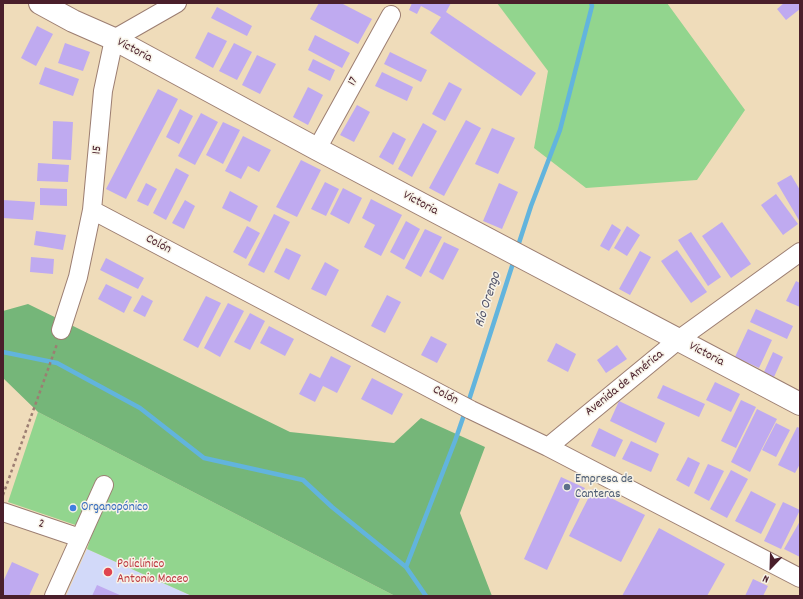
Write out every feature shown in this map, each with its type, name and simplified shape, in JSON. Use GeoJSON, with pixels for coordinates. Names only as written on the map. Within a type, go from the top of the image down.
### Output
{"type":"FeatureCollection","features":[{"type":"Feature","properties":{"kind":"street","name":"Victoria"},"geometry":{"type":"LineString","coordinates":[[40,3],[73,21],[114,39],[316,149],[800,404]]}},
{"type":"Feature","properties":{"kind":"street"},"geometry":{"type":"LineString","coordinates":[[114,39],[178,3]]}},
{"type":"Feature","properties":{"kind":"street","name":"17"},"geometry":{"type":"LineString","coordinates":[[316,149],[391,15]]}},
{"type":"Feature","properties":{"kind":"street","name":"15"},"geometry":{"type":"LineString","coordinates":[[61,330],[78,277],[92,210],[103,91],[114,39]]}},
{"type":"Feature","properties":{"kind":"street","name":"Colón"},"geometry":{"type":"LineString","coordinates":[[92,210],[471,410],[548,447],[800,578]]}},
{"type":"Feature","properties":{"kind":"street","name":"Avenida de América"},"geometry":{"type":"LineString","coordinates":[[548,447],[678,340],[800,252]]}},
{"type":"Feature","properties":{"kind":"street"},"geometry":{"type":"LineString","coordinates":[[54,596],[104,485]]}},
{"type":"Feature","properties":{"kind":"street","name":"2"},"geometry":{"type":"LineString","coordinates":[[3,512],[80,538]]}},
{"type":"Feature","properties":{"kind":"path"},"geometry":{"type":"LineString","coordinates":[[3,495],[61,330]]}},
{"type":"Feature","properties":{"kind":"shaded area","name":"Policlínico Antonio Maceo"},"geometry":{"type":"Polygon","coordinates":[[[87,549],[192,596],[66,596],[87,549]]]}},
{"type":"Feature","properties":{"kind":"green space"},"geometry":{"type":"Polygon","coordinates":[[[497,3],[667,3],[745,110],[697,180],[586,188],[534,148],[548,71],[497,3]]]}},
{"type":"Feature","properties":{"kind":"green space"},"geometry":{"type":"Polygon","coordinates":[[[28,304],[290,432],[394,443],[421,418],[485,447],[460,513],[492,596],[395,596],[38,412],[3,378],[3,311],[28,304]]]}},
{"type":"Feature","properties":{"kind":"green space"},"geometry":{"type":"Polygon","coordinates":[[[38,412],[395,596],[192,596],[87,549],[93,531],[8,502],[38,412]]]}},
{"type":"Feature","properties":{"kind":"building"},"geometry":{"type":"Polygon","coordinates":[[[319,3],[341,3],[372,19],[358,44],[310,19],[319,3]]]}},
{"type":"Feature","properties":{"kind":"building"},"geometry":{"type":"Polygon","coordinates":[[[412,3],[451,3],[446,12],[536,73],[521,96],[430,33],[441,17],[421,6],[417,14],[409,10],[412,3]]]}},
{"type":"Feature","properties":{"kind":"building"},"geometry":{"type":"Polygon","coordinates":[[[784,3],[800,3],[800,9],[786,20],[777,9],[784,3]]]}},
{"type":"Feature","properties":{"kind":"building"},"geometry":{"type":"Polygon","coordinates":[[[217,7],[252,26],[247,36],[211,18],[217,7]]]}},
{"type":"Feature","properties":{"kind":"building"},"geometry":{"type":"Polygon","coordinates":[[[37,26],[53,34],[36,66],[21,58],[37,26]]]}},
{"type":"Feature","properties":{"kind":"building"},"geometry":{"type":"Polygon","coordinates":[[[208,32],[227,41],[213,68],[195,58],[208,32]]]}},
{"type":"Feature","properties":{"kind":"building"},"geometry":{"type":"Polygon","coordinates":[[[315,35],[350,53],[342,68],[308,50],[315,35]]]}},
{"type":"Feature","properties":{"kind":"building"},"geometry":{"type":"Polygon","coordinates":[[[65,43],[90,52],[83,71],[58,63],[65,43]]]}},
{"type":"Feature","properties":{"kind":"building"},"geometry":{"type":"Polygon","coordinates":[[[234,43],[252,52],[237,80],[219,71],[234,43]]]}},
{"type":"Feature","properties":{"kind":"building"},"geometry":{"type":"Polygon","coordinates":[[[390,52],[427,70],[421,82],[384,64],[390,52]]]}},
{"type":"Feature","properties":{"kind":"building"},"geometry":{"type":"Polygon","coordinates":[[[257,55],[276,64],[260,94],[242,85],[257,55]]]}},
{"type":"Feature","properties":{"kind":"building"},"geometry":{"type":"Polygon","coordinates":[[[313,59],[335,70],[330,81],[308,70],[313,59]]]}},
{"type":"Feature","properties":{"kind":"building"},"geometry":{"type":"Polygon","coordinates":[[[45,67],[79,79],[73,96],[39,84],[45,67]]]}},
{"type":"Feature","properties":{"kind":"building"},"geometry":{"type":"Polygon","coordinates":[[[382,72],[413,87],[407,101],[375,86],[382,72]]]}},
{"type":"Feature","properties":{"kind":"building"},"geometry":{"type":"Polygon","coordinates":[[[449,82],[462,89],[445,121],[432,114],[449,82]]]}},
{"type":"Feature","properties":{"kind":"building"},"geometry":{"type":"Polygon","coordinates":[[[308,87],[323,95],[308,125],[293,117],[308,87]]]}},
{"type":"Feature","properties":{"kind":"building"},"geometry":{"type":"Polygon","coordinates":[[[158,89],[178,99],[126,199],[106,189],[158,89]]]}},
{"type":"Feature","properties":{"kind":"building"},"geometry":{"type":"Polygon","coordinates":[[[357,105],[370,112],[354,142],[340,135],[357,105]]]}},
{"type":"Feature","properties":{"kind":"building"},"geometry":{"type":"Polygon","coordinates":[[[180,109],[193,116],[179,144],[166,137],[180,109]]]}},
{"type":"Feature","properties":{"kind":"building"},"geometry":{"type":"Polygon","coordinates":[[[201,113],[218,122],[195,165],[178,156],[201,113]]]}},
{"type":"Feature","properties":{"kind":"building"},"geometry":{"type":"Polygon","coordinates":[[[466,120],[481,128],[444,196],[429,188],[466,120]]]}},
{"type":"Feature","properties":{"kind":"building"},"geometry":{"type":"Polygon","coordinates":[[[53,121],[73,122],[71,160],[52,159],[53,121]]]}},
{"type":"Feature","properties":{"kind":"building"},"geometry":{"type":"Polygon","coordinates":[[[223,122],[240,130],[223,164],[206,155],[223,122]]]}},
{"type":"Feature","properties":{"kind":"building"},"geometry":{"type":"Polygon","coordinates":[[[423,123],[437,131],[412,177],[398,169],[423,123]]]}},
{"type":"Feature","properties":{"kind":"building"},"geometry":{"type":"Polygon","coordinates":[[[492,128],[515,138],[498,174],[475,164],[492,128]]]}},
{"type":"Feature","properties":{"kind":"building"},"geometry":{"type":"Polygon","coordinates":[[[393,132],[406,139],[393,165],[379,157],[393,132]]]}},
{"type":"Feature","properties":{"kind":"building"},"geometry":{"type":"Polygon","coordinates":[[[243,136],[271,150],[259,172],[248,166],[241,179],[225,171],[243,136]]]}},
{"type":"Feature","properties":{"kind":"building"},"geometry":{"type":"Polygon","coordinates":[[[301,160],[321,170],[297,217],[276,207],[301,160]]]}},
{"type":"Feature","properties":{"kind":"building"},"geometry":{"type":"Polygon","coordinates":[[[38,163],[69,165],[68,182],[37,181],[38,163]]]}},
{"type":"Feature","properties":{"kind":"building"},"geometry":{"type":"Polygon","coordinates":[[[176,168],[189,175],[166,220],[153,213],[176,168]]]}},
{"type":"Feature","properties":{"kind":"building"},"geometry":{"type":"Polygon","coordinates":[[[791,175],[800,190],[800,222],[777,183],[791,175]]]}},
{"type":"Feature","properties":{"kind":"building"},"geometry":{"type":"Polygon","coordinates":[[[325,182],[339,189],[326,216],[311,209],[325,182]]]}},
{"type":"Feature","properties":{"kind":"building"},"geometry":{"type":"Polygon","coordinates":[[[146,183],[157,189],[148,206],[137,201],[146,183]]]}},
{"type":"Feature","properties":{"kind":"building"},"geometry":{"type":"Polygon","coordinates":[[[499,183],[518,192],[502,229],[483,221],[499,183]]]}},
{"type":"Feature","properties":{"kind":"building"},"geometry":{"type":"Polygon","coordinates":[[[40,188],[67,189],[67,206],[40,205],[40,188]]]}},
{"type":"Feature","properties":{"kind":"building"},"geometry":{"type":"Polygon","coordinates":[[[343,188],[362,198],[349,224],[330,214],[343,188]]]}},
{"type":"Feature","properties":{"kind":"building"},"geometry":{"type":"Polygon","coordinates":[[[230,191],[258,206],[250,222],[222,208],[230,191]]]}},
{"type":"Feature","properties":{"kind":"building"},"geometry":{"type":"Polygon","coordinates":[[[776,194],[798,224],[783,235],[761,205],[776,194]]]}},
{"type":"Feature","properties":{"kind":"building"},"geometry":{"type":"Polygon","coordinates":[[[371,199],[402,215],[381,256],[364,247],[375,225],[362,218],[371,199]]]}},
{"type":"Feature","properties":{"kind":"building"},"geometry":{"type":"Polygon","coordinates":[[[3,200],[35,202],[33,220],[3,218],[3,200]]]}},
{"type":"Feature","properties":{"kind":"building"},"geometry":{"type":"Polygon","coordinates":[[[185,200],[195,206],[184,229],[172,223],[185,200]]]}},
{"type":"Feature","properties":{"kind":"building"},"geometry":{"type":"Polygon","coordinates":[[[274,214],[290,222],[264,273],[248,265],[274,214]]]}},
{"type":"Feature","properties":{"kind":"building"},"geometry":{"type":"Polygon","coordinates":[[[406,221],[420,229],[404,260],[390,252],[406,221]]]}},
{"type":"Feature","properties":{"kind":"building"},"geometry":{"type":"Polygon","coordinates":[[[722,222],[751,264],[731,278],[702,236],[722,222]]]}},
{"type":"Feature","properties":{"kind":"building"},"geometry":{"type":"Polygon","coordinates":[[[612,224],[621,230],[609,251],[600,246],[612,224]]]}},
{"type":"Feature","properties":{"kind":"building"},"geometry":{"type":"Polygon","coordinates":[[[247,226],[260,233],[246,259],[233,252],[247,226]]]}},
{"type":"Feature","properties":{"kind":"building"},"geometry":{"type":"Polygon","coordinates":[[[627,226],[640,235],[627,256],[614,248],[627,226]]]}},
{"type":"Feature","properties":{"kind":"building"},"geometry":{"type":"Polygon","coordinates":[[[425,229],[442,237],[421,277],[405,268],[425,229]]]}},
{"type":"Feature","properties":{"kind":"building"},"geometry":{"type":"Polygon","coordinates":[[[36,231],[66,235],[63,250],[34,245],[36,231]]]}},
{"type":"Feature","properties":{"kind":"building"},"geometry":{"type":"Polygon","coordinates":[[[691,232],[721,277],[708,286],[678,240],[691,232]]]}},
{"type":"Feature","properties":{"kind":"building"},"geometry":{"type":"Polygon","coordinates":[[[444,242],[459,249],[443,280],[429,272],[444,242]]]}},
{"type":"Feature","properties":{"kind":"building"},"geometry":{"type":"Polygon","coordinates":[[[286,248],[301,255],[289,280],[274,272],[286,248]]]}},
{"type":"Feature","properties":{"kind":"building"},"geometry":{"type":"Polygon","coordinates":[[[677,250],[707,292],[691,303],[661,261],[677,250]]]}},
{"type":"Feature","properties":{"kind":"building"},"geometry":{"type":"Polygon","coordinates":[[[640,251],[651,257],[630,295],[619,289],[640,251]]]}},
{"type":"Feature","properties":{"kind":"building"},"geometry":{"type":"Polygon","coordinates":[[[31,257],[54,259],[53,274],[30,272],[31,257]]]}},
{"type":"Feature","properties":{"kind":"building"},"geometry":{"type":"Polygon","coordinates":[[[106,258],[144,278],[138,289],[100,270],[106,258]]]}},
{"type":"Feature","properties":{"kind":"building"},"geometry":{"type":"Polygon","coordinates":[[[325,262],[339,270],[326,296],[311,289],[325,262]]]}},
{"type":"Feature","properties":{"kind":"building"},"geometry":{"type":"Polygon","coordinates":[[[796,281],[800,283],[800,307],[786,301],[796,281]]]}},
{"type":"Feature","properties":{"kind":"building"},"geometry":{"type":"Polygon","coordinates":[[[106,284],[132,297],[124,313],[98,299],[106,284]]]}},
{"type":"Feature","properties":{"kind":"building"},"geometry":{"type":"Polygon","coordinates":[[[142,295],[153,301],[145,317],[133,311],[142,295]]]}},
{"type":"Feature","properties":{"kind":"building"},"geometry":{"type":"Polygon","coordinates":[[[387,295],[401,302],[385,333],[371,326],[387,295]]]}},
{"type":"Feature","properties":{"kind":"building"},"geometry":{"type":"Polygon","coordinates":[[[206,296],[221,303],[198,348],[183,340],[206,296]]]}},
{"type":"Feature","properties":{"kind":"building"},"geometry":{"type":"Polygon","coordinates":[[[228,303],[244,311],[220,357],[204,348],[228,303]]]}},
{"type":"Feature","properties":{"kind":"building"},"geometry":{"type":"Polygon","coordinates":[[[756,309],[793,326],[787,339],[750,322],[756,309]]]}},
{"type":"Feature","properties":{"kind":"building"},"geometry":{"type":"Polygon","coordinates":[[[250,313],[265,321],[250,350],[234,342],[250,313]]]}},
{"type":"Feature","properties":{"kind":"building"},"geometry":{"type":"Polygon","coordinates":[[[269,326],[294,339],[285,356],[260,343],[269,326]]]}},
{"type":"Feature","properties":{"kind":"building"},"geometry":{"type":"Polygon","coordinates":[[[748,329],[772,340],[759,368],[735,357],[748,329]]]}},
{"type":"Feature","properties":{"kind":"building"},"geometry":{"type":"Polygon","coordinates":[[[431,336],[447,344],[437,363],[421,355],[431,336]]]}},
{"type":"Feature","properties":{"kind":"building"},"geometry":{"type":"Polygon","coordinates":[[[556,343],[576,354],[568,372],[547,361],[556,343]]]}},
{"type":"Feature","properties":{"kind":"building"},"geometry":{"type":"Polygon","coordinates":[[[617,345],[627,359],[606,373],[597,360],[617,345]]]}},
{"type":"Feature","properties":{"kind":"building"},"geometry":{"type":"Polygon","coordinates":[[[773,352],[783,357],[774,377],[764,372],[773,352]]]}},
{"type":"Feature","properties":{"kind":"building"},"geometry":{"type":"Polygon","coordinates":[[[331,356],[351,366],[337,393],[323,386],[315,402],[299,394],[310,373],[320,378],[331,356]]]}},
{"type":"Feature","properties":{"kind":"building"},"geometry":{"type":"Polygon","coordinates":[[[372,378],[403,394],[392,415],[361,399],[372,378]]]}},
{"type":"Feature","properties":{"kind":"building"},"geometry":{"type":"Polygon","coordinates":[[[715,382],[740,394],[731,412],[706,400],[715,382]]]}},
{"type":"Feature","properties":{"kind":"building"},"geometry":{"type":"Polygon","coordinates":[[[663,385],[705,404],[699,417],[657,398],[663,385]]]}},
{"type":"Feature","properties":{"kind":"building"},"geometry":{"type":"Polygon","coordinates":[[[741,400],[756,407],[736,448],[721,441],[741,400]]]}},
{"type":"Feature","properties":{"kind":"building"},"geometry":{"type":"Polygon","coordinates":[[[619,401],[665,423],[656,443],[610,421],[619,401]]]}},
{"type":"Feature","properties":{"kind":"building"},"geometry":{"type":"Polygon","coordinates":[[[757,409],[777,419],[750,472],[731,462],[757,409]]]}},
{"type":"Feature","properties":{"kind":"building"},"geometry":{"type":"Polygon","coordinates":[[[776,423],[790,430],[776,457],[762,450],[776,423]]]}},
{"type":"Feature","properties":{"kind":"building"},"geometry":{"type":"Polygon","coordinates":[[[797,427],[800,428],[800,464],[795,473],[778,465],[797,427]]]}},
{"type":"Feature","properties":{"kind":"building"},"geometry":{"type":"Polygon","coordinates":[[[599,428],[623,440],[615,457],[591,446],[599,428]]]}},
{"type":"Feature","properties":{"kind":"building"},"geometry":{"type":"Polygon","coordinates":[[[631,441],[659,454],[651,472],[622,459],[631,441]]]}},
{"type":"Feature","properties":{"kind":"building"},"geometry":{"type":"Polygon","coordinates":[[[688,457],[700,463],[689,487],[676,480],[688,457]]]}},
{"type":"Feature","properties":{"kind":"building"},"geometry":{"type":"Polygon","coordinates":[[[708,464],[724,471],[709,501],[694,493],[708,464]]]}},
{"type":"Feature","properties":{"kind":"building"},"geometry":{"type":"Polygon","coordinates":[[[731,470],[748,479],[727,518],[710,509],[731,470]]]}},
{"type":"Feature","properties":{"kind":"building"},"geometry":{"type":"Polygon","coordinates":[[[561,477],[585,488],[547,570],[524,559],[561,477]]]}},
{"type":"Feature","properties":{"kind":"building"},"geometry":{"type":"Polygon","coordinates":[[[593,489],[645,515],[621,562],[569,536],[593,489]]]}},
{"type":"Feature","properties":{"kind":"building"},"geometry":{"type":"Polygon","coordinates":[[[751,491],[776,504],[761,534],[735,521],[751,491]]]}},
{"type":"Feature","properties":{"kind":"building"},"geometry":{"type":"Polygon","coordinates":[[[783,502],[800,510],[781,549],[764,541],[783,502]]]}},
{"type":"Feature","properties":{"kind":"building"},"geometry":{"type":"Polygon","coordinates":[[[800,521],[800,557],[784,549],[800,521]]]}},
{"type":"Feature","properties":{"kind":"building"},"geometry":{"type":"Polygon","coordinates":[[[659,528],[725,564],[707,596],[622,596],[659,528]]]}},
{"type":"Feature","properties":{"kind":"building"},"geometry":{"type":"Polygon","coordinates":[[[12,562],[39,574],[29,596],[3,596],[3,582],[12,562]]]}},
{"type":"Feature","properties":{"kind":"building"},"geometry":{"type":"Polygon","coordinates":[[[753,579],[768,586],[763,596],[745,596],[753,579]]]}},
{"type":"Feature","properties":{"kind":"building"},"geometry":{"type":"Polygon","coordinates":[[[97,585],[122,596],[92,596],[97,585]]]}},
{"type":"Feature","properties":{"kind":"waterway","name":"Río Orengo"},"geometry":{"type":"LineString","coordinates":[[517,249],[531,206],[560,130],[592,6],[591,3]]}},
{"type":"Feature","properties":{"kind":"waterway","name":"Río Orengo"},"geometry":{"type":"LineString","coordinates":[[468,403],[514,260]]}},
{"type":"Feature","properties":{"kind":"waterway"},"geometry":{"type":"LineString","coordinates":[[3,352],[57,363],[140,408],[204,458],[303,480],[332,507],[406,567],[426,596]]}},
{"type":"Feature","properties":{"kind":"waterway","name":"Río Orengo"},"geometry":{"type":"LineString","coordinates":[[406,567],[465,412]]}},
{"type":"Feature","properties":{"kind":"place","name":"Empresa de Canteras"},"geometry":{"type":"Point","coordinates":[567,487]}},
{"type":"Feature","properties":{"kind":"place","name":"Organopónico"},"geometry":{"type":"Point","coordinates":[73,508]}},
{"type":"Feature","properties":{"kind":"place","name":"Policlínico Antonio Maceo"},"geometry":{"type":"Point","coordinates":[108,572]}}]}
